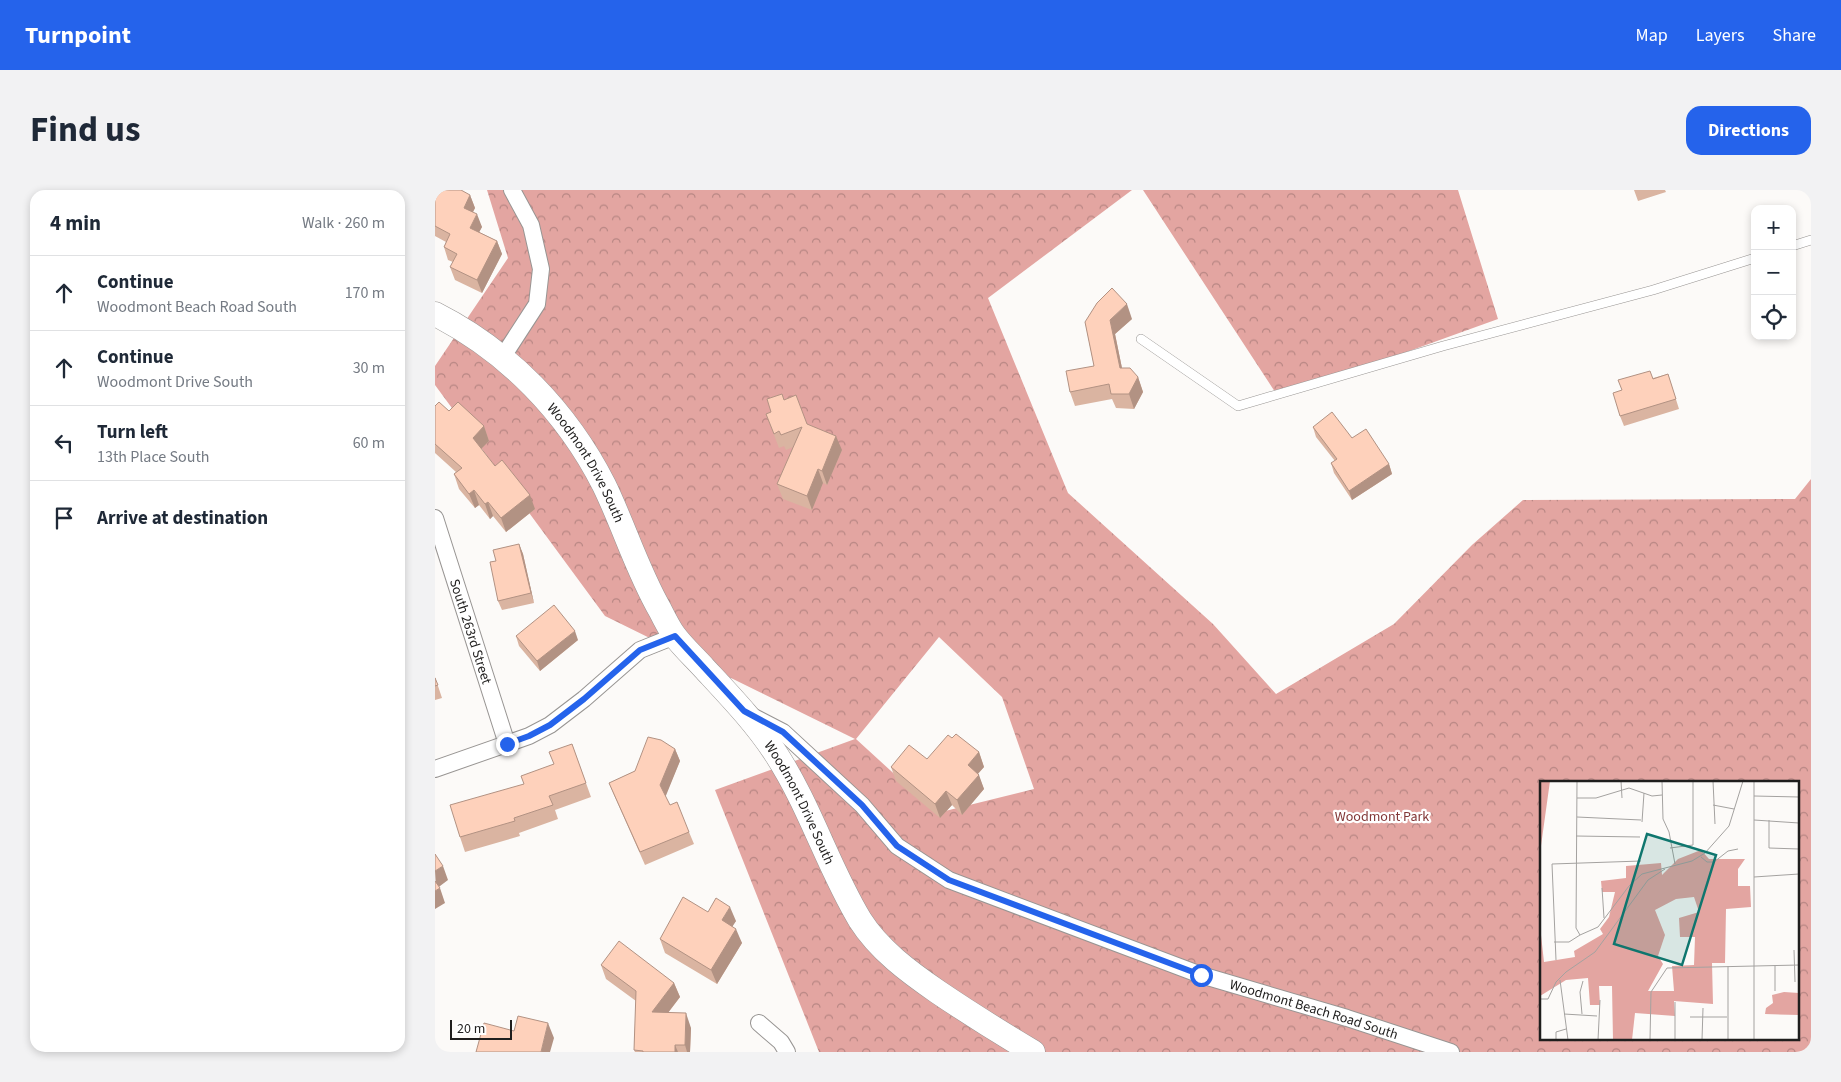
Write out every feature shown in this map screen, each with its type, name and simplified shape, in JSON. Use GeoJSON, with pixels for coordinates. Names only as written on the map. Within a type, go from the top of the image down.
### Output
{"type":"FeatureCollection","features":[{"type":"Feature","properties":{"kind":"main road","name":"Woodmont Drive South"},"geometry":{"type":"LineString","coordinates":[[435,314],[477,338],[502,358],[556,411],[577,440],[603,484],[658,607],[675,636],[744,711],[780,761],[799,793],[835,873],[860,920],[874,939],[910,972],[982,1022],[1033,1052]]}},
{"type":"Feature","properties":{"kind":"street"},"geometry":{"type":"LineString","coordinates":[[502,358],[537,304],[541,268],[531,225],[512,190]]}},
{"type":"Feature","properties":{"kind":"street","name":"South 263rd Street"},"geometry":{"type":"LineString","coordinates":[[435,518],[507,744]]}},
{"type":"Feature","properties":{"kind":"street"},"geometry":{"type":"LineString","coordinates":[[435,768],[529,736],[550,725],[584,699],[640,650],[675,636]]}},
{"type":"Feature","properties":{"kind":"street","name":"Woodmont Beach Road South"},"geometry":{"type":"LineString","coordinates":[[744,711],[783,732],[862,805],[897,846],[949,880],[1201,975],[1347,1018],[1451,1052]]}},
{"type":"Feature","properties":{"kind":"street"},"geometry":{"type":"LineString","coordinates":[[759,1023],[781,1042],[787,1052]]}},
{"type":"Feature","properties":{"kind":"lane"},"geometry":{"type":"LineString","coordinates":[[1796,245],[1811,240]]}},
{"type":"Feature","properties":{"kind":"lane"},"geometry":{"type":"LineString","coordinates":[[1141,339],[1238,406],[1443,346],[1653,290],[1751,259]]}},
{"type":"Feature","properties":{"kind":"green space","name":"Woodmont Park"},"geometry":{"type":"Polygon","coordinates":[[[487,190],[1132,190],[988,298],[1068,493],[1213,624],[1276,694],[1394,624],[1472,545],[1523,500],[1795,499],[1811,479],[1811,1052],[819,1052],[715,790],[855,739],[605,616],[435,385],[435,366],[508,258],[487,190]],[[939,637],[856,739],[937,813],[1034,789],[1002,697],[939,637]]]}},
{"type":"Feature","properties":{"kind":"green space"},"geometry":{"type":"Polygon","coordinates":[[[1143,190],[1458,190],[1498,319],[1279,398],[1143,190]]]}},
{"type":"Feature","properties":{"kind":"building"},"geometry":{"type":"Polygon","coordinates":[[[435,190],[461,190],[470,195],[464,208],[477,214],[470,228],[497,241],[477,280],[450,267],[457,254],[444,247],[450,234],[435,226],[435,190]]]}},
{"type":"Feature","properties":{"kind":"building"},"geometry":{"type":"Polygon","coordinates":[[[1112,288],[1127,304],[1110,320],[1120,368],[1130,368],[1138,377],[1129,394],[1111,394],[1109,384],[1070,392],[1066,371],[1094,366],[1085,322],[1097,303],[1112,288]]]}},
{"type":"Feature","properties":{"kind":"building"},"geometry":{"type":"Polygon","coordinates":[[[1650,371],[1653,379],[1668,374],[1676,399],[1620,416],[1613,393],[1622,390],[1618,380],[1650,371]]]}},
{"type":"Feature","properties":{"kind":"building"},"geometry":{"type":"Polygon","coordinates":[[[782,394],[784,400],[796,395],[807,424],[836,436],[822,471],[818,469],[807,496],[777,484],[802,427],[781,435],[779,431],[774,434],[766,414],[771,412],[767,399],[782,394]]]}},
{"type":"Feature","properties":{"kind":"building"},"geometry":{"type":"Polygon","coordinates":[[[439,402],[449,411],[458,402],[484,426],[473,438],[495,466],[502,460],[530,495],[501,518],[488,502],[485,504],[474,490],[469,494],[454,474],[462,468],[435,444],[435,406],[439,402]]]}},
{"type":"Feature","properties":{"kind":"building"},"geometry":{"type":"Polygon","coordinates":[[[1332,412],[1352,438],[1366,429],[1389,464],[1349,491],[1331,463],[1337,459],[1313,427],[1332,412]]]}},
{"type":"Feature","properties":{"kind":"building"},"geometry":{"type":"Polygon","coordinates":[[[519,544],[531,593],[498,601],[490,562],[496,561],[493,550],[519,544]]]}},
{"type":"Feature","properties":{"kind":"building"},"geometry":{"type":"Polygon","coordinates":[[[554,605],[575,631],[537,661],[516,636],[554,605]]]}},
{"type":"Feature","properties":{"kind":"building"},"geometry":{"type":"Polygon","coordinates":[[[956,734],[979,752],[968,765],[979,775],[957,800],[946,791],[935,804],[891,767],[909,745],[927,759],[948,735],[952,738],[956,734]]]}},
{"type":"Feature","properties":{"kind":"building"},"geometry":{"type":"Polygon","coordinates":[[[648,737],[661,740],[675,749],[660,785],[670,805],[677,802],[689,832],[640,852],[609,783],[635,771],[648,737]]]}},
{"type":"Feature","properties":{"kind":"building"},"geometry":{"type":"Polygon","coordinates":[[[572,744],[586,783],[549,796],[553,805],[514,818],[515,821],[460,837],[450,805],[524,784],[521,776],[554,764],[549,752],[572,744]]]}},
{"type":"Feature","properties":{"kind":"building"},"geometry":{"type":"Polygon","coordinates":[[[435,854],[443,866],[435,871],[435,854]]]}},
{"type":"Feature","properties":{"kind":"building"},"geometry":{"type":"Polygon","coordinates":[[[435,881],[440,888],[435,891],[435,881]]]}},
{"type":"Feature","properties":{"kind":"building"},"geometry":{"type":"Polygon","coordinates":[[[683,897],[708,912],[716,898],[730,907],[722,920],[736,929],[711,970],[660,939],[683,897]]]}},
{"type":"Feature","properties":{"kind":"building"},"geometry":{"type":"Polygon","coordinates":[[[619,941],[674,983],[652,1012],[686,1013],[685,1045],[675,1045],[675,1052],[643,1052],[634,1050],[636,991],[601,965],[619,941]]]}},
{"type":"Feature","properties":{"kind":"building"},"geometry":{"type":"Polygon","coordinates":[[[518,1016],[548,1023],[541,1052],[476,1052],[484,1023],[514,1031],[518,1016]]]}},
{"type":"Feature","properties":{"kind":"route"},"geometry":{"type":"LineString","coordinates":[[507,744],[529,736],[550,725],[584,699],[640,650],[675,636],[744,711],[783,732],[862,805],[897,846],[949,880],[1201,975]]}}]}
